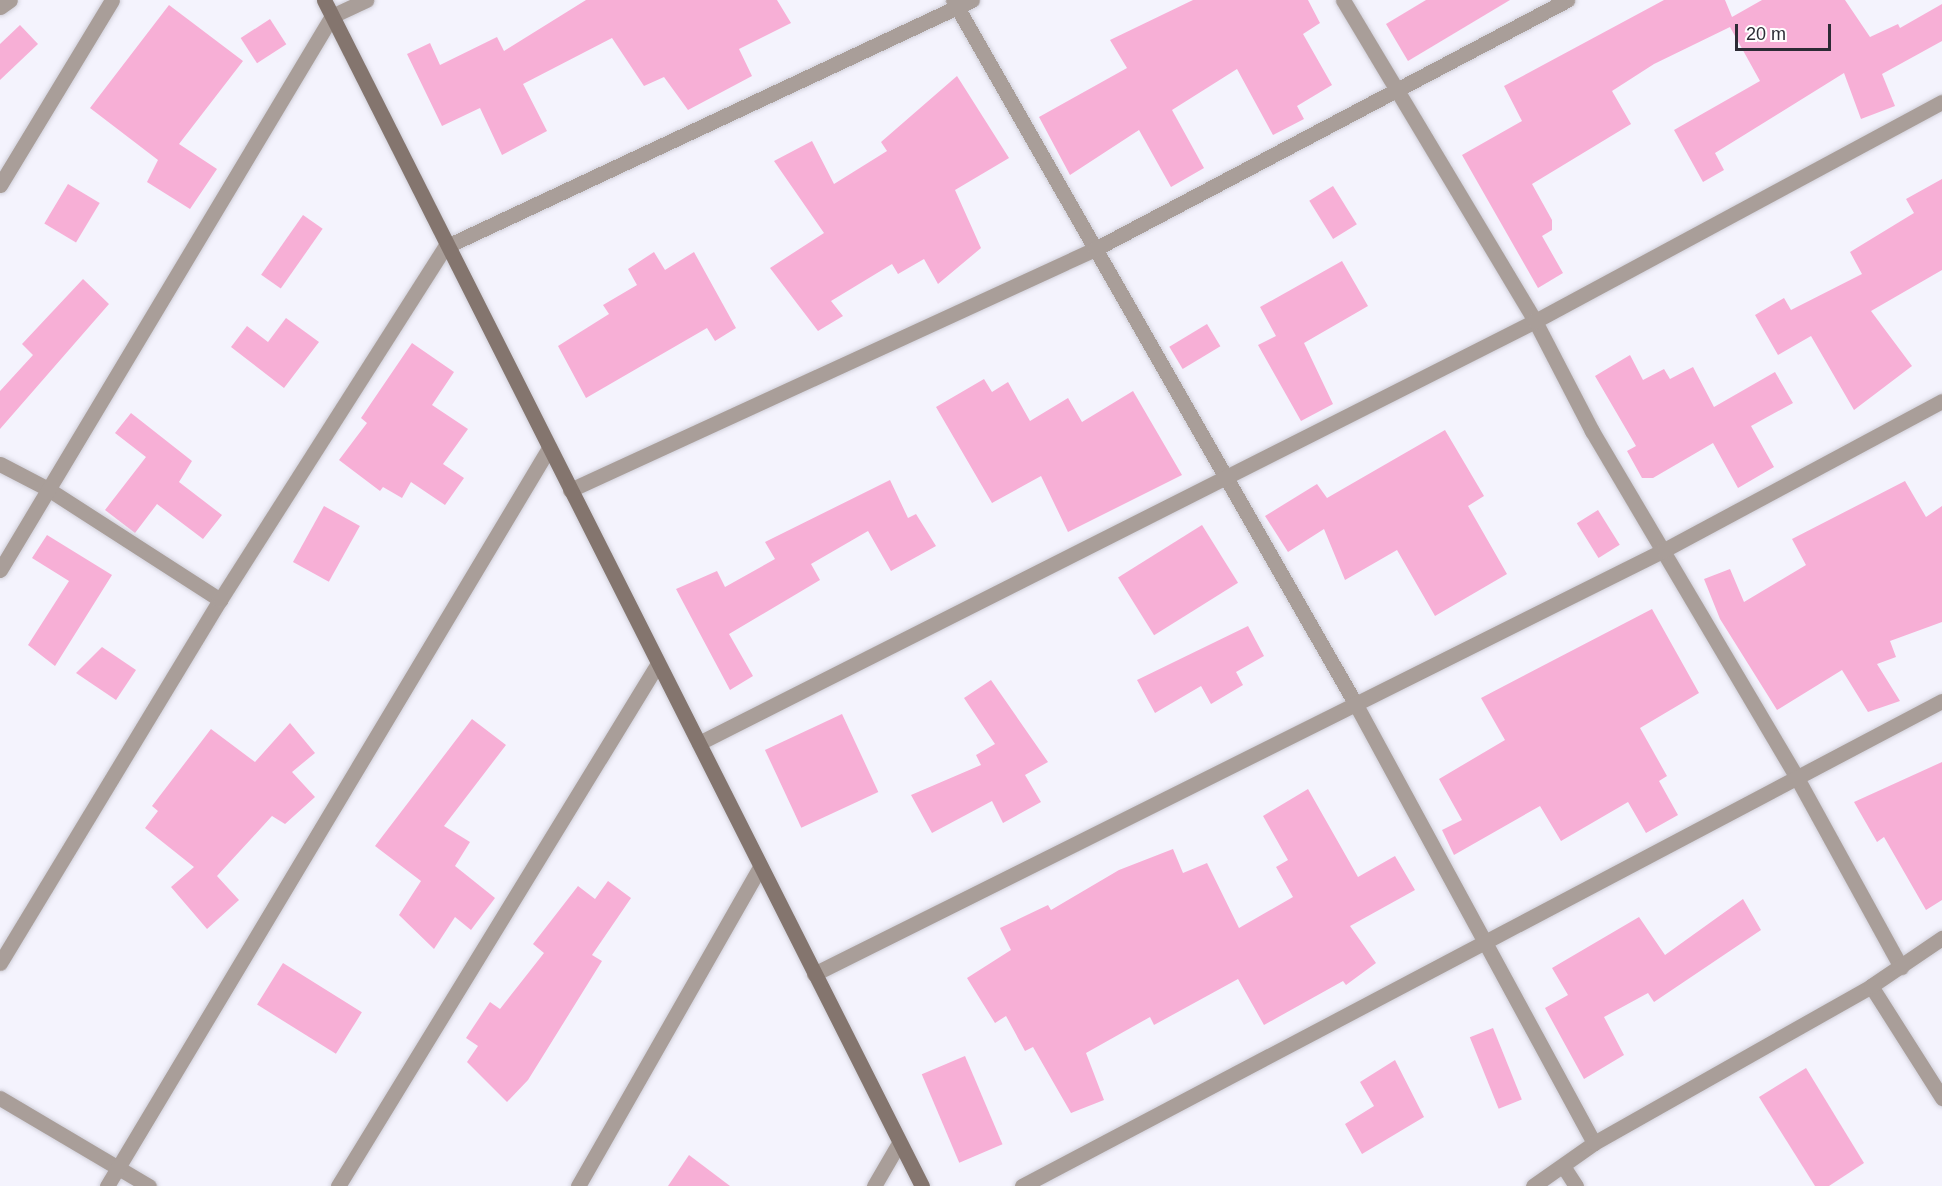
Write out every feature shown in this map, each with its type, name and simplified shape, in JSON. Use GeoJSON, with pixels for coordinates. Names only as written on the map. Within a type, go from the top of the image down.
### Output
{"type":"FeatureCollection","features":[{"type":"Feature","properties":{"kind":"street"},"geometry":{"type":"LineString","coordinates":[[0,7],[10,0]]}},
{"type":"Feature","properties":{"kind":"street"},"geometry":{"type":"LineString","coordinates":[[0,185],[112,0]]}},
{"type":"Feature","properties":{"kind":"street"},"geometry":{"type":"LineString","coordinates":[[324,0],[445,247],[549,448],[657,665],[699,743],[759,868],[922,1186]]}},
{"type":"Feature","properties":{"kind":"street"},"geometry":{"type":"LineString","coordinates":[[0,570],[332,16],[366,0]]}},
{"type":"Feature","properties":{"kind":"street"},"geometry":{"type":"LineString","coordinates":[[0,963],[220,600],[445,247],[955,4],[972,0]]}},
{"type":"Feature","properties":{"kind":"street"},"geometry":{"type":"LineString","coordinates":[[1343,0],[1535,321],[1592,431],[1797,778],[1901,967]]}},
{"type":"Feature","properties":{"kind":"street"},"geometry":{"type":"LineString","coordinates":[[570,490],[1095,249],[1397,93],[1567,0]]}},
{"type":"Feature","properties":{"kind":"street"},"geometry":{"type":"LineString","coordinates":[[955,4],[1355,703],[1488,944],[1594,1143]]}},
{"type":"Feature","properties":{"kind":"street"},"geometry":{"type":"LineString","coordinates":[[699,743],[1223,475],[1535,321],[1942,102]]}},
{"type":"Feature","properties":{"kind":"street"},"geometry":{"type":"LineString","coordinates":[[814,974],[1664,550],[1942,401]]}},
{"type":"Feature","properties":{"kind":"street"},"geometry":{"type":"LineString","coordinates":[[107,1186],[549,448]]}},
{"type":"Feature","properties":{"kind":"street"},"geometry":{"type":"LineString","coordinates":[[0,464],[48,489],[220,600]]}},
{"type":"Feature","properties":{"kind":"street"},"geometry":{"type":"LineString","coordinates":[[338,1186],[657,665]]}},
{"type":"Feature","properties":{"kind":"street"},"geometry":{"type":"LineString","coordinates":[[1022,1186],[1488,944],[1942,701]]}},
{"type":"Feature","properties":{"kind":"street"},"geometry":{"type":"LineString","coordinates":[[578,1186],[759,868]]}},
{"type":"Feature","properties":{"kind":"street"},"geometry":{"type":"LineString","coordinates":[[1533,1186],[1594,1143],[1870,986],[1942,938]]}},
{"type":"Feature","properties":{"kind":"street"},"geometry":{"type":"LineString","coordinates":[[1870,986],[1942,1098]]}},
{"type":"Feature","properties":{"kind":"street"},"geometry":{"type":"LineString","coordinates":[[0,1098],[149,1186]]}},
{"type":"Feature","properties":{"kind":"street"},"geometry":{"type":"LineString","coordinates":[[874,1186],[899,1143]]}},
{"type":"Feature","properties":{"kind":"street"},"geometry":{"type":"LineString","coordinates":[[1563,1166],[1576,1186]]}},
{"type":"Feature","properties":{"kind":"building"},"geometry":{"type":"Polygon","coordinates":[[[586,0],[777,0],[791,23],[739,49],[752,76],[688,110],[664,77],[644,86],[612,38],[523,84],[547,131],[502,155],[480,108],[442,126],[407,54],[430,43],[440,65],[497,37],[504,51],[586,0]]]}},
{"type":"Feature","properties":{"kind":"building"},"geometry":{"type":"Polygon","coordinates":[[[1193,0],[1308,0],[1320,23],[1303,34],[1332,85],[1297,106],[1304,119],[1273,135],[1237,69],[1172,110],[1204,168],[1171,187],[1139,130],[1070,175],[1039,117],[1127,68],[1110,40],[1193,0]]]}},
{"type":"Feature","properties":{"kind":"building"},"geometry":{"type":"Polygon","coordinates":[[[1426,0],[1510,0],[1408,61],[1386,24],[1426,0]]]}},
{"type":"Feature","properties":{"kind":"building"},"geometry":{"type":"Polygon","coordinates":[[[1664,0],[1725,0],[1732,17],[1762,0],[1845,0],[1870,37],[1898,24],[1900,28],[1942,4],[1942,41],[1882,74],[1895,106],[1861,119],[1844,73],[1715,153],[1724,170],[1703,182],[1674,130],[1760,81],[1730,27],[1654,64],[1612,91],[1631,124],[1532,184],[1552,220],[1552,230],[1542,236],[1563,273],[1538,288],[1462,155],[1522,121],[1504,86],[1664,0]]]}},
{"type":"Feature","properties":{"kind":"building"},"geometry":{"type":"Polygon","coordinates":[[[169,5],[243,61],[179,144],[217,169],[190,209],[147,182],[158,160],[90,108],[169,5]]]}},
{"type":"Feature","properties":{"kind":"building"},"geometry":{"type":"Polygon","coordinates":[[[270,19],[286,44],[257,63],[241,38],[270,19]]]}},
{"type":"Feature","properties":{"kind":"building"},"geometry":{"type":"Polygon","coordinates":[[[20,25],[38,44],[0,80],[0,44],[20,25]]]}},
{"type":"Feature","properties":{"kind":"building"},"geometry":{"type":"Polygon","coordinates":[[[957,76],[1009,158],[955,190],[981,248],[938,284],[924,259],[898,274],[892,264],[831,301],[843,316],[818,331],[770,268],[824,233],[774,161],[812,141],[834,184],[887,151],[881,142],[957,76]]]}},
{"type":"Feature","properties":{"kind":"building"},"geometry":{"type":"Polygon","coordinates":[[[1942,179],[1942,270],[1871,311],[1912,366],[1854,410],[1811,336],[1778,355],[1755,315],[1784,298],[1791,310],[1862,274],[1850,252],[1914,213],[1906,199],[1942,179]]]}},
{"type":"Feature","properties":{"kind":"building"},"geometry":{"type":"Polygon","coordinates":[[[68,184],[100,203],[76,242],[44,223],[68,184]]]}},
{"type":"Feature","properties":{"kind":"building"},"geometry":{"type":"Polygon","coordinates":[[[1333,186],[1357,224],[1333,239],[1309,201],[1333,186]]]}},
{"type":"Feature","properties":{"kind":"building"},"geometry":{"type":"Polygon","coordinates":[[[303,215],[323,229],[281,289],[261,275],[303,215]]]}},
{"type":"Feature","properties":{"kind":"building"},"geometry":{"type":"Polygon","coordinates":[[[654,252],[665,270],[694,252],[736,328],[715,341],[707,328],[586,398],[558,346],[609,314],[603,305],[637,285],[628,269],[654,252]]]}},
{"type":"Feature","properties":{"kind":"building"},"geometry":{"type":"Polygon","coordinates":[[[1342,261],[1368,306],[1304,343],[1333,404],[1301,421],[1258,345],[1276,336],[1260,307],[1342,261]]]}},
{"type":"Feature","properties":{"kind":"building"},"geometry":{"type":"Polygon","coordinates":[[[83,279],[109,304],[0,429],[0,391],[33,355],[22,344],[83,279]]]}},
{"type":"Feature","properties":{"kind":"building"},"geometry":{"type":"Polygon","coordinates":[[[286,318],[319,342],[284,388],[231,347],[247,326],[268,342],[286,318]]]}},
{"type":"Feature","properties":{"kind":"building"},"geometry":{"type":"Polygon","coordinates":[[[1207,324],[1220,346],[1183,369],[1169,347],[1207,324]]]}},
{"type":"Feature","properties":{"kind":"building"},"geometry":{"type":"Polygon","coordinates":[[[412,343],[454,372],[432,405],[468,429],[443,464],[464,478],[445,505],[411,482],[402,498],[383,487],[380,491],[339,460],[367,423],[361,418],[412,343]]]}},
{"type":"Feature","properties":{"kind":"building"},"geometry":{"type":"Polygon","coordinates":[[[1630,355],[1643,380],[1664,369],[1670,379],[1693,367],[1714,407],[1775,372],[1793,403],[1751,426],[1774,467],[1738,488],[1713,443],[1653,478],[1642,478],[1627,451],[1636,446],[1595,376],[1630,355]]]}},
{"type":"Feature","properties":{"kind":"building"},"geometry":{"type":"Polygon","coordinates":[[[984,379],[992,392],[1008,382],[1030,421],[1068,398],[1082,422],[1133,391],[1182,475],[1068,532],[1041,476],[992,503],[936,407],[984,379]]]}},
{"type":"Feature","properties":{"kind":"building"},"geometry":{"type":"Polygon","coordinates":[[[131,413],[192,461],[179,482],[222,515],[203,539],[157,504],[135,533],[105,510],[146,457],[115,433],[131,413]]]}},
{"type":"Feature","properties":{"kind":"building"},"geometry":{"type":"Polygon","coordinates":[[[1445,430],[1484,496],[1468,506],[1507,574],[1435,616],[1397,550],[1345,580],[1324,529],[1288,552],[1265,516],[1317,484],[1327,498],[1445,430]]]}},
{"type":"Feature","properties":{"kind":"building"},"geometry":{"type":"Polygon","coordinates":[[[890,480],[908,518],[916,514],[936,546],[891,571],[868,531],[811,564],[820,580],[729,634],[753,676],[730,690],[676,589],[717,571],[725,587],[775,559],[765,542],[890,480]]]}},
{"type":"Feature","properties":{"kind":"building"},"geometry":{"type":"Polygon","coordinates":[[[1905,481],[1926,517],[1942,506],[1942,622],[1890,641],[1896,657],[1877,664],[1900,701],[1868,712],[1842,670],[1777,710],[1720,619],[1704,579],[1730,569],[1744,602],[1806,565],[1792,539],[1905,481]]]}},
{"type":"Feature","properties":{"kind":"building"},"geometry":{"type":"Polygon","coordinates":[[[324,506],[360,526],[329,582],[293,562],[324,506]]]}},
{"type":"Feature","properties":{"kind":"building"},"geometry":{"type":"Polygon","coordinates":[[[1598,510],[1620,545],[1599,558],[1577,523],[1598,510]]]}},
{"type":"Feature","properties":{"kind":"building"},"geometry":{"type":"Polygon","coordinates":[[[1202,525],[1238,583],[1154,635],[1118,577],[1202,525]]]}},
{"type":"Feature","properties":{"kind":"building"},"geometry":{"type":"Polygon","coordinates":[[[47,535],[112,575],[55,666],[28,645],[69,581],[32,558],[47,535]]]}},
{"type":"Feature","properties":{"kind":"building"},"geometry":{"type":"Polygon","coordinates":[[[1652,609],[1699,693],[1640,728],[1667,776],[1659,781],[1678,815],[1646,833],[1628,802],[1561,841],[1540,806],[1454,855],[1442,830],[1462,820],[1439,779],[1505,740],[1481,698],[1652,609]]]}},
{"type":"Feature","properties":{"kind":"building"},"geometry":{"type":"Polygon","coordinates":[[[1248,626],[1264,656],[1236,672],[1243,685],[1211,704],[1201,686],[1155,713],[1137,680],[1248,626]]]}},
{"type":"Feature","properties":{"kind":"building"},"geometry":{"type":"Polygon","coordinates":[[[102,647],[136,670],[116,700],[76,673],[102,647]]]}},
{"type":"Feature","properties":{"kind":"building"},"geometry":{"type":"Polygon","coordinates":[[[991,680],[1048,762],[1025,775],[1041,802],[1003,823],[992,801],[932,833],[911,795],[981,765],[976,755],[995,744],[964,698],[991,680]]]}},
{"type":"Feature","properties":{"kind":"building"},"geometry":{"type":"Polygon","coordinates":[[[842,714],[878,792],[801,828],[765,750],[842,714]]]}},
{"type":"Feature","properties":{"kind":"building"},"geometry":{"type":"Polygon","coordinates":[[[472,719],[506,745],[444,826],[470,842],[455,866],[495,898],[471,930],[455,917],[434,949],[399,915],[421,881],[375,846],[472,719]]]}},
{"type":"Feature","properties":{"kind":"building"},"geometry":{"type":"Polygon","coordinates":[[[290,723],[315,753],[292,772],[315,797],[285,824],[272,816],[217,876],[239,900],[207,929],[171,887],[194,867],[145,828],[158,811],[152,806],[211,729],[255,762],[290,723]]]}},
{"type":"Feature","properties":{"kind":"building"},"geometry":{"type":"Polygon","coordinates":[[[1942,762],[1942,900],[1926,910],[1884,837],[1877,842],[1854,802],[1942,762]]]}},
{"type":"Feature","properties":{"kind":"building"},"geometry":{"type":"Polygon","coordinates":[[[1308,789],[1358,877],[1395,856],[1415,890],[1350,926],[1376,963],[1346,985],[1343,981],[1264,1025],[1238,979],[1154,1025],[1150,1017],[1086,1053],[1104,1100],[1071,1113],[1033,1047],[1025,1051],[1006,1016],[995,1023],[967,978],[1011,950],[1000,928],[1048,905],[1051,910],[1119,870],[1173,849],[1183,873],[1207,863],[1239,928],[1293,897],[1276,867],[1288,860],[1263,816],[1308,789]]]}},
{"type":"Feature","properties":{"kind":"building"},"geometry":{"type":"Polygon","coordinates":[[[608,881],[631,898],[592,955],[602,961],[528,1080],[507,1102],[467,1062],[478,1046],[466,1038],[490,1002],[500,1009],[544,953],[533,944],[578,886],[595,899],[608,881]]]}},
{"type":"Feature","properties":{"kind":"building"},"geometry":{"type":"Polygon","coordinates":[[[1743,899],[1761,930],[1654,1002],[1648,993],[1604,1017],[1624,1055],[1584,1079],[1545,1008],[1568,995],[1552,968],[1639,917],[1665,955],[1743,899]]]}},
{"type":"Feature","properties":{"kind":"building"},"geometry":{"type":"Polygon","coordinates":[[[283,963],[362,1012],[336,1054],[257,1005],[283,963]]]}},
{"type":"Feature","properties":{"kind":"building"},"geometry":{"type":"Polygon","coordinates":[[[1493,1028],[1522,1099],[1499,1109],[1470,1037],[1493,1028]]]}},
{"type":"Feature","properties":{"kind":"building"},"geometry":{"type":"Polygon","coordinates":[[[965,1056],[1003,1144],[959,1163],[922,1074],[965,1056]]]}},
{"type":"Feature","properties":{"kind":"building"},"geometry":{"type":"Polygon","coordinates":[[[1395,1060],[1424,1117],[1362,1154],[1345,1124],[1374,1106],[1360,1082],[1395,1060]]]}},
{"type":"Feature","properties":{"kind":"building"},"geometry":{"type":"Polygon","coordinates":[[[1806,1068],[1864,1163],[1829,1186],[1815,1186],[1759,1097],[1806,1068]]]}},
{"type":"Feature","properties":{"kind":"building"},"geometry":{"type":"Polygon","coordinates":[[[689,1155],[730,1186],[668,1186],[689,1155]]]}}]}
